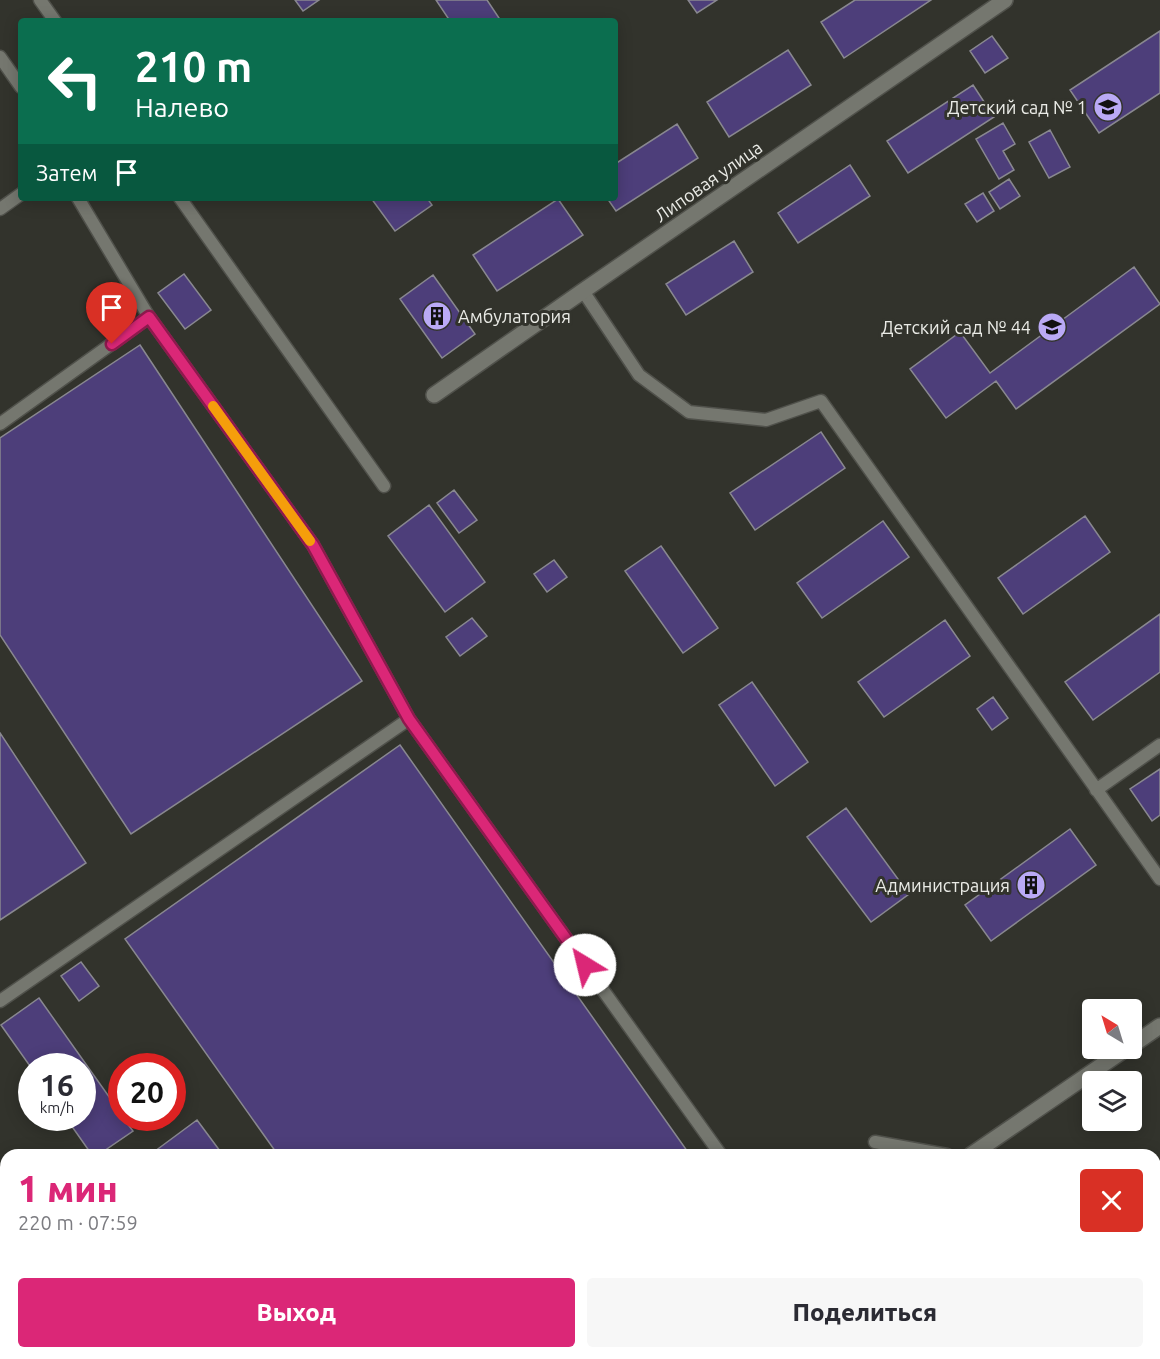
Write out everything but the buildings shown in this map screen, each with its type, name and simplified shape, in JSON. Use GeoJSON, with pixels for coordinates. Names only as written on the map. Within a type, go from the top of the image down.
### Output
{"type":"FeatureCollection","features":[{"type":"Feature","properties":{"kind":"street","name":"Липовая улица"},"geometry":{"type":"LineString","coordinates":[[435,395],[1005,0]]}},
{"type":"Feature","properties":{"kind":"street"},"geometry":{"type":"LineString","coordinates":[[1142,1038],[1160,1026]]}},
{"type":"Feature","properties":{"kind":"street"},"geometry":{"type":"LineString","coordinates":[[980,1149],[1111,1059]]}},
{"type":"Feature","properties":{"kind":"lane"},"geometry":{"type":"LineString","coordinates":[[40,0],[53,18]]}},
{"type":"Feature","properties":{"kind":"lane"},"geometry":{"type":"LineString","coordinates":[[0,57],[18,83]]}},
{"type":"Feature","properties":{"kind":"lane"},"geometry":{"type":"LineString","coordinates":[[0,209],[18,196]]}},
{"type":"Feature","properties":{"kind":"lane"},"geometry":{"type":"LineString","coordinates":[[80,201],[149,317],[313,545],[409,719],[716,1149]]}},
{"type":"Feature","properties":{"kind":"lane"},"geometry":{"type":"LineString","coordinates":[[182,201],[384,486]]}},
{"type":"Feature","properties":{"kind":"lane"},"geometry":{"type":"LineString","coordinates":[[583,291],[639,375],[688,412],[766,420],[821,401],[1160,879]]}},
{"type":"Feature","properties":{"kind":"lane"},"geometry":{"type":"LineString","coordinates":[[0,424],[149,317]]}},
{"type":"Feature","properties":{"kind":"lane"},"geometry":{"type":"LineString","coordinates":[[0,1001],[409,719]]}},
{"type":"Feature","properties":{"kind":"lane"},"geometry":{"type":"LineString","coordinates":[[1096,790],[1160,745]]}},
{"type":"Feature","properties":{"kind":"lane"},"geometry":{"type":"LineString","coordinates":[[875,1142],[914,1149]]}},
{"type":"Feature","properties":{"kind":"slow traffic"},"geometry":{"type":"LineString","coordinates":[[213,406],[310,541]]}},
{"type":"Feature","properties":{"kind":"place","name":"Детский сад № 1"},"geometry":{"type":"Point","coordinates":[1108,107]}},
{"type":"Feature","properties":{"kind":"place","name":"Амбулатория"},"geometry":{"type":"Point","coordinates":[437,316]}},
{"type":"Feature","properties":{"kind":"place","name":"Детский сад № 44"},"geometry":{"type":"Point","coordinates":[1052,327]}},
{"type":"Feature","properties":{"kind":"place","name":"Администрация"},"geometry":{"type":"Point","coordinates":[1031,885]}},
{"type":"Feature","properties":{"kind":"route"},"geometry":{"type":"LineString","coordinates":[[112,344],[149,317],[313,545],[409,719],[585,965]]}}]}
